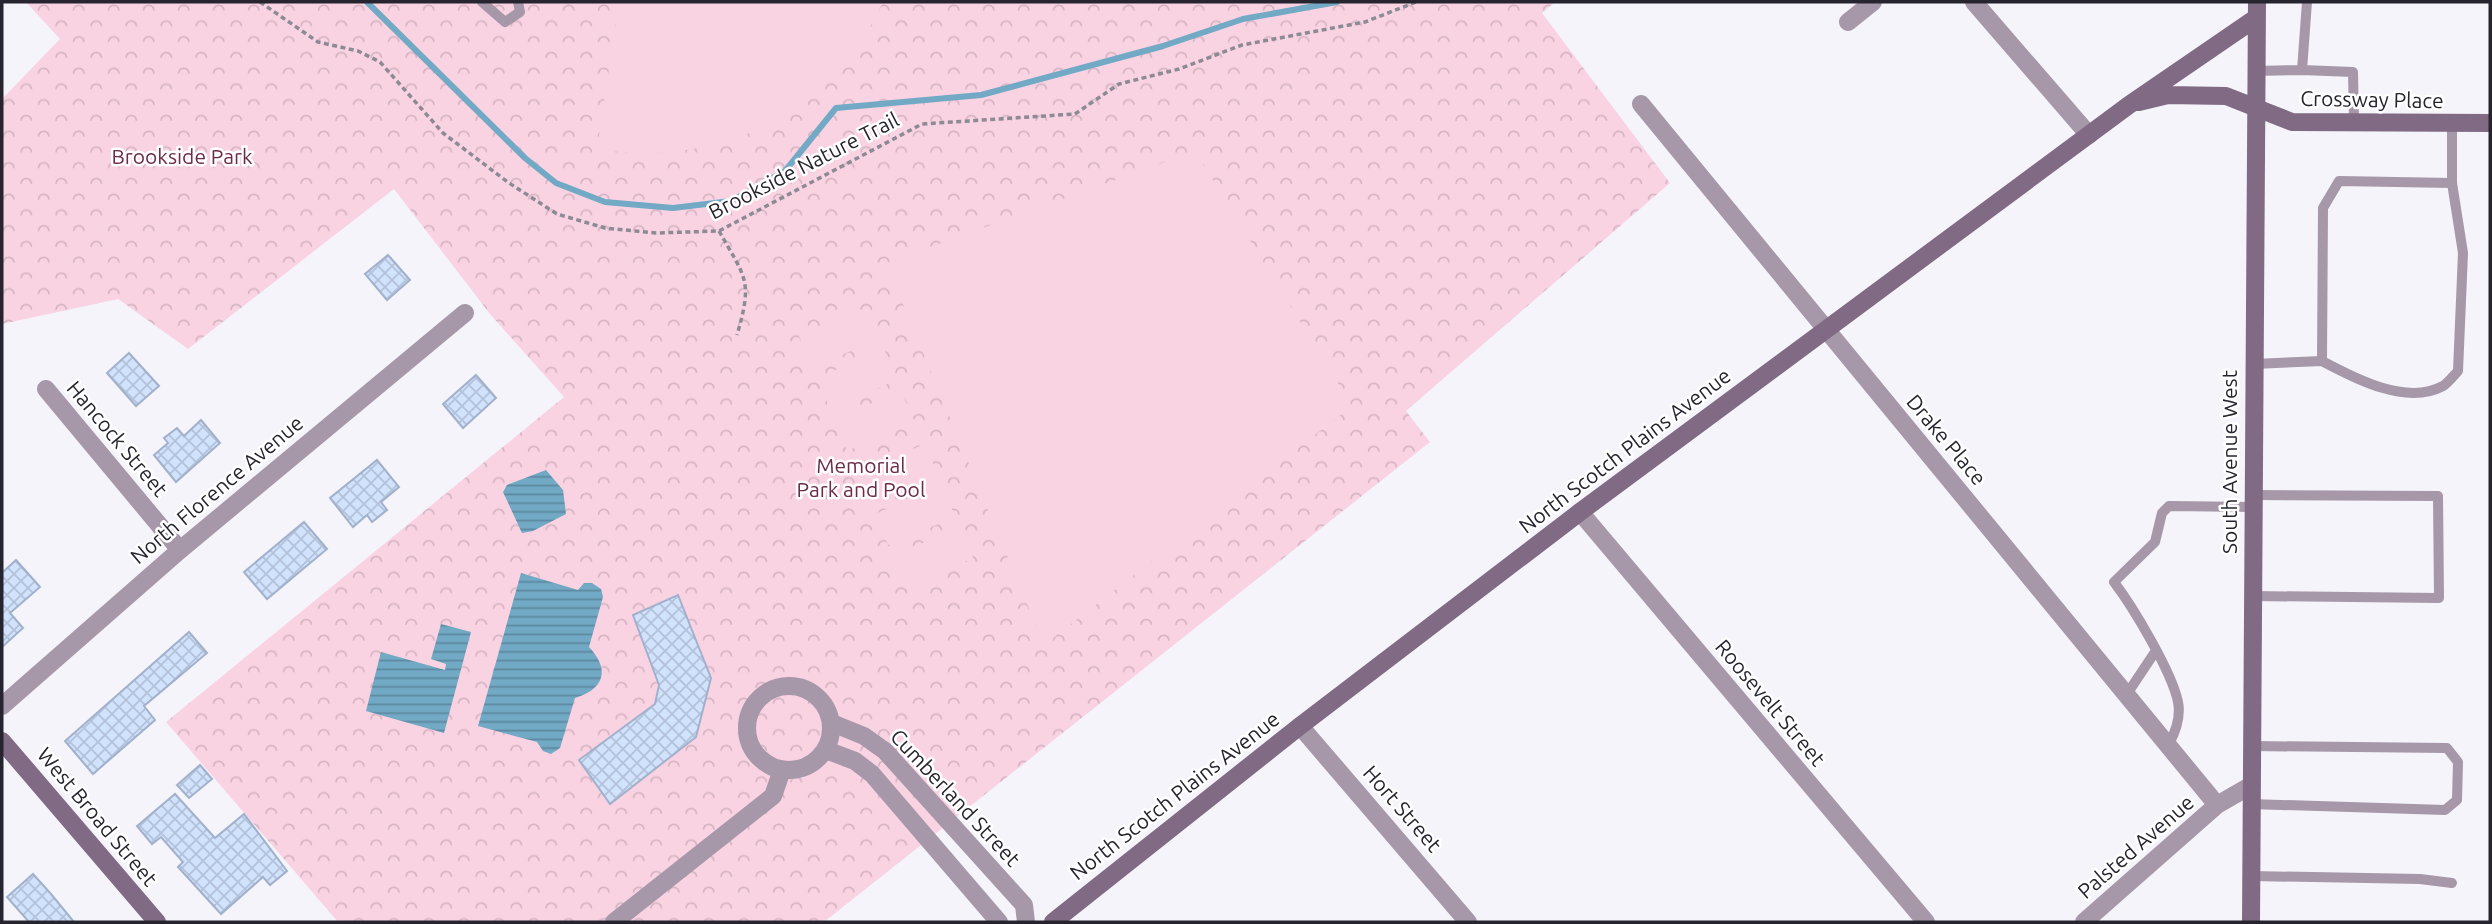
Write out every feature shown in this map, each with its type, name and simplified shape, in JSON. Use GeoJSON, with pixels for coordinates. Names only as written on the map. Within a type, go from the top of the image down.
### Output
{"type":"FeatureCollection","features":[{"type":"Feature","properties":{"kind":"street"},"geometry":{"type":"LineString","coordinates":[[1848,22],[1873,2]]}},
{"type":"Feature","properties":{"kind":"street"},"geometry":{"type":"LineString","coordinates":[[1974,2],[2089,135]]}},
{"type":"Feature","properties":{"kind":"street"},"geometry":{"type":"LineString","coordinates":[[2129,105],[2256,10]]}},
{"type":"Feature","properties":{"kind":"street","name":"South Avenue West"},"geometry":{"type":"LineString","coordinates":[[2251,922],[2256,10]]}},
{"type":"Feature","properties":{"kind":"street","name":"North Scotch Plains Avenue"},"geometry":{"type":"LineString","coordinates":[[1053,922],[1300,726],[1580,512],[2129,105],[2168,95],[2189,94],[2226,96],[2256,108]]}},
{"type":"Feature","properties":{"kind":"street","name":"Drake Place"},"geometry":{"type":"LineString","coordinates":[[1641,104],[2217,805]]}},
{"type":"Feature","properties":{"kind":"street","name":"Crossway Place"},"geometry":{"type":"LineString","coordinates":[[2256,108],[2292,122],[2490,123]]}},
{"type":"Feature","properties":{"kind":"street","name":"North Florence Avenue"},"geometry":{"type":"LineString","coordinates":[[2,706],[180,550],[465,313]]}},
{"type":"Feature","properties":{"kind":"street","name":"Hancock Street"},"geometry":{"type":"LineString","coordinates":[[46,389],[180,550]]}},
{"type":"Feature","properties":{"kind":"street","name":"Roosevelt Street"},"geometry":{"type":"LineString","coordinates":[[1580,512],[1926,922]]}},
{"type":"Feature","properties":{"kind":"street"},"geometry":{"type":"LineString","coordinates":[[786,686],[799,687],[821,700],[832,723],[826,750],[807,767],[782,771],[769,766],[751,746],[748,720],[761,696],[786,686]]}},
{"type":"Feature","properties":{"kind":"street","name":"Cumberland Street"},"geometry":{"type":"LineString","coordinates":[[832,723],[864,736],[885,751],[1024,905],[1026,922]]}},
{"type":"Feature","properties":{"kind":"street","name":"Hort Street"},"geometry":{"type":"LineString","coordinates":[[1300,726],[1468,922]]}},
{"type":"Feature","properties":{"kind":"street","name":"West Broad Street"},"geometry":{"type":"LineString","coordinates":[[2,741],[157,922]]}},
{"type":"Feature","properties":{"kind":"street","name":"Cumberland Street"},"geometry":{"type":"LineString","coordinates":[[826,750],[855,761],[872,774],[999,922]]}},
{"type":"Feature","properties":{"kind":"street"},"geometry":{"type":"LineString","coordinates":[[614,922],[773,796],[782,771]]}},
{"type":"Feature","properties":{"kind":"street","name":"Palsted Avenue"},"geometry":{"type":"LineString","coordinates":[[2084,922],[2217,805],[2250,795]]}},
{"type":"Feature","properties":{"kind":"lane"},"geometry":{"type":"LineString","coordinates":[[482,2],[505,22],[520,12],[519,2]]}},
{"type":"Feature","properties":{"kind":"lane"},"geometry":{"type":"LineString","coordinates":[[2302,70],[2307,2]]}},
{"type":"Feature","properties":{"kind":"lane"},"geometry":{"type":"LineString","coordinates":[[2256,71],[2353,72],[2354,122]]}},
{"type":"Feature","properties":{"kind":"lane"},"geometry":{"type":"LineString","coordinates":[[2254,364],[2322,361],[2354,379],[2415,393],[2443,386],[2458,371],[2463,253],[2452,183],[2452,123]]}},
{"type":"Feature","properties":{"kind":"lane"},"geometry":{"type":"LineString","coordinates":[[2322,361],[2323,208],[2339,181],[2452,183]]}},
{"type":"Feature","properties":{"kind":"lane"},"geometry":{"type":"LineString","coordinates":[[2169,744],[2177,730],[2178,702],[2134,609],[2114,582],[2155,542],[2162,513],[2169,506],[2438,496],[2439,598],[2252,596]]}},
{"type":"Feature","properties":{"kind":"lane"},"geometry":{"type":"LineString","coordinates":[[2127,694],[2155,652]]}},
{"type":"Feature","properties":{"kind":"lane"},"geometry":{"type":"LineString","coordinates":[[2250,795],[2445,810],[2457,800],[2458,762],[2446,748],[2251,746]]}},
{"type":"Feature","properties":{"kind":"lane"},"geometry":{"type":"LineString","coordinates":[[2250,876],[2420,879],[2452,883]]}},
{"type":"Feature","properties":{"kind":"path","name":"Brookside Nature Trail"},"geometry":{"type":"LineString","coordinates":[[260,2],[318,42],[358,51],[380,62],[443,133],[509,183],[557,214],[605,228],[656,233],[719,231],[922,124],[1075,114],[1119,84],[1178,69],[1242,45],[1365,22],[1416,2]]}},
{"type":"Feature","properties":{"kind":"path"},"geometry":{"type":"LineString","coordinates":[[719,231],[747,279],[746,304],[737,335]]}},
{"type":"Feature","properties":{"kind":"green space","name":"Memorial Park and Pool"},"geometry":{"type":"Polygon","coordinates":[[[26,2],[1555,2],[1542,13],[1670,183],[1406,411],[1430,442],[824,922],[338,922],[166,722],[564,397],[490,314],[394,189],[188,349],[118,299],[2,324],[2,99],[60,39],[26,2]]]}},
{"type":"Feature","properties":{"kind":"green space"},"geometry":{"type":"Polygon","coordinates":[[[619,2],[883,2],[861,42],[834,76],[802,104],[766,125],[727,141],[686,150],[642,153],[597,149],[619,2]]]}},
{"type":"Feature","properties":{"kind":"green space"},"geometry":{"type":"Polygon","coordinates":[[[1195,151],[1352,406],[1044,645],[886,263],[1195,151]]]}},
{"type":"Feature","properties":{"kind":"green space"},"geometry":{"type":"Polygon","coordinates":[[[867,307],[880,339],[812,367],[799,336],[867,307]]]}},
{"type":"Feature","properties":{"kind":"green space"},"geometry":{"type":"Polygon","coordinates":[[[884,349],[897,380],[830,409],[817,378],[884,349]]]}},
{"type":"Feature","properties":{"kind":"green space"},"geometry":{"type":"Polygon","coordinates":[[[901,391],[915,422],[847,451],[834,419],[901,391]]]}},
{"type":"Feature","properties":{"kind":"green space"},"geometry":{"type":"Polygon","coordinates":[[[925,444],[938,475],[870,504],[857,472],[925,444]]]}},
{"type":"Feature","properties":{"kind":"green space"},"geometry":{"type":"Polygon","coordinates":[[[942,485],[955,517],[888,545],[875,514],[942,485]]]}},
{"type":"Feature","properties":{"kind":"green space"},"geometry":{"type":"Polygon","coordinates":[[[960,527],[973,558],[905,587],[892,556],[960,527]]]}},
{"type":"Feature","properties":{"kind":"water"},"geometry":{"type":"Polygon","coordinates":[[[546,470],[563,490],[566,514],[533,531],[522,533],[503,492],[507,485],[546,470]]]}},
{"type":"Feature","properties":{"kind":"water"},"geometry":{"type":"Polygon","coordinates":[[[521,573],[578,590],[584,583],[592,583],[601,589],[603,597],[589,647],[600,663],[601,677],[593,689],[575,698],[560,748],[551,754],[543,751],[537,742],[478,726],[521,573]]]}},
{"type":"Feature","properties":{"kind":"water"},"geometry":{"type":"Polygon","coordinates":[[[441,624],[471,632],[444,733],[366,711],[381,652],[445,670],[446,664],[431,659],[441,624]]]}},
{"type":"Feature","properties":{"kind":"building"},"geometry":{"type":"Polygon","coordinates":[[[388,255],[410,280],[387,300],[365,274],[388,255]]]}},
{"type":"Feature","properties":{"kind":"building"},"geometry":{"type":"Polygon","coordinates":[[[129,353],[159,386],[136,406],[107,373],[129,353]]]}},
{"type":"Feature","properties":{"kind":"building"},"geometry":{"type":"Polygon","coordinates":[[[476,375],[496,398],[463,428],[443,404],[476,375]]]}},
{"type":"Feature","properties":{"kind":"building"},"geometry":{"type":"Polygon","coordinates":[[[201,420],[220,443],[176,482],[154,455],[168,443],[164,438],[177,428],[184,436],[201,420]]]}},
{"type":"Feature","properties":{"kind":"building"},"geometry":{"type":"Polygon","coordinates":[[[377,460],[399,487],[381,502],[387,510],[372,522],[367,515],[353,527],[330,498],[377,460]]]}},
{"type":"Feature","properties":{"kind":"building"},"geometry":{"type":"Polygon","coordinates":[[[304,522],[327,549],[267,599],[244,572],[304,522]]]}},
{"type":"Feature","properties":{"kind":"building"},"geometry":{"type":"Polygon","coordinates":[[[16,560],[40,587],[10,613],[23,628],[2,647],[2,573],[16,560]]]}},
{"type":"Feature","properties":{"kind":"building"},"geometry":{"type":"Polygon","coordinates":[[[678,595],[711,678],[696,737],[610,804],[579,760],[655,704],[659,685],[633,615],[678,595]]]}},
{"type":"Feature","properties":{"kind":"building"},"geometry":{"type":"Polygon","coordinates":[[[189,632],[207,653],[144,706],[155,720],[93,774],[65,741],[189,632]]]}},
{"type":"Feature","properties":{"kind":"building"},"geometry":{"type":"Polygon","coordinates":[[[200,765],[212,779],[189,798],[177,785],[200,765]]]}},
{"type":"Feature","properties":{"kind":"building"},"geometry":{"type":"Polygon","coordinates":[[[175,794],[215,838],[244,814],[287,871],[270,885],[263,877],[221,914],[178,867],[183,862],[161,837],[152,844],[137,826],[175,794]]]}},
{"type":"Feature","properties":{"kind":"building"},"geometry":{"type":"Polygon","coordinates":[[[33,874],[74,922],[29,922],[7,897],[33,874]]]}},
{"type":"Feature","properties":{"kind":"waterway"},"geometry":{"type":"LineString","coordinates":[[367,2],[525,158],[556,183],[605,202],[673,208],[731,201],[785,171],[836,108],[981,95],[1163,46],[1243,19],[1337,2]]}},
{"type":"Feature","properties":{"kind":"park label","name":"Brookside Park"},"geometry":{"type":"Point","coordinates":[182,157]}}]}
